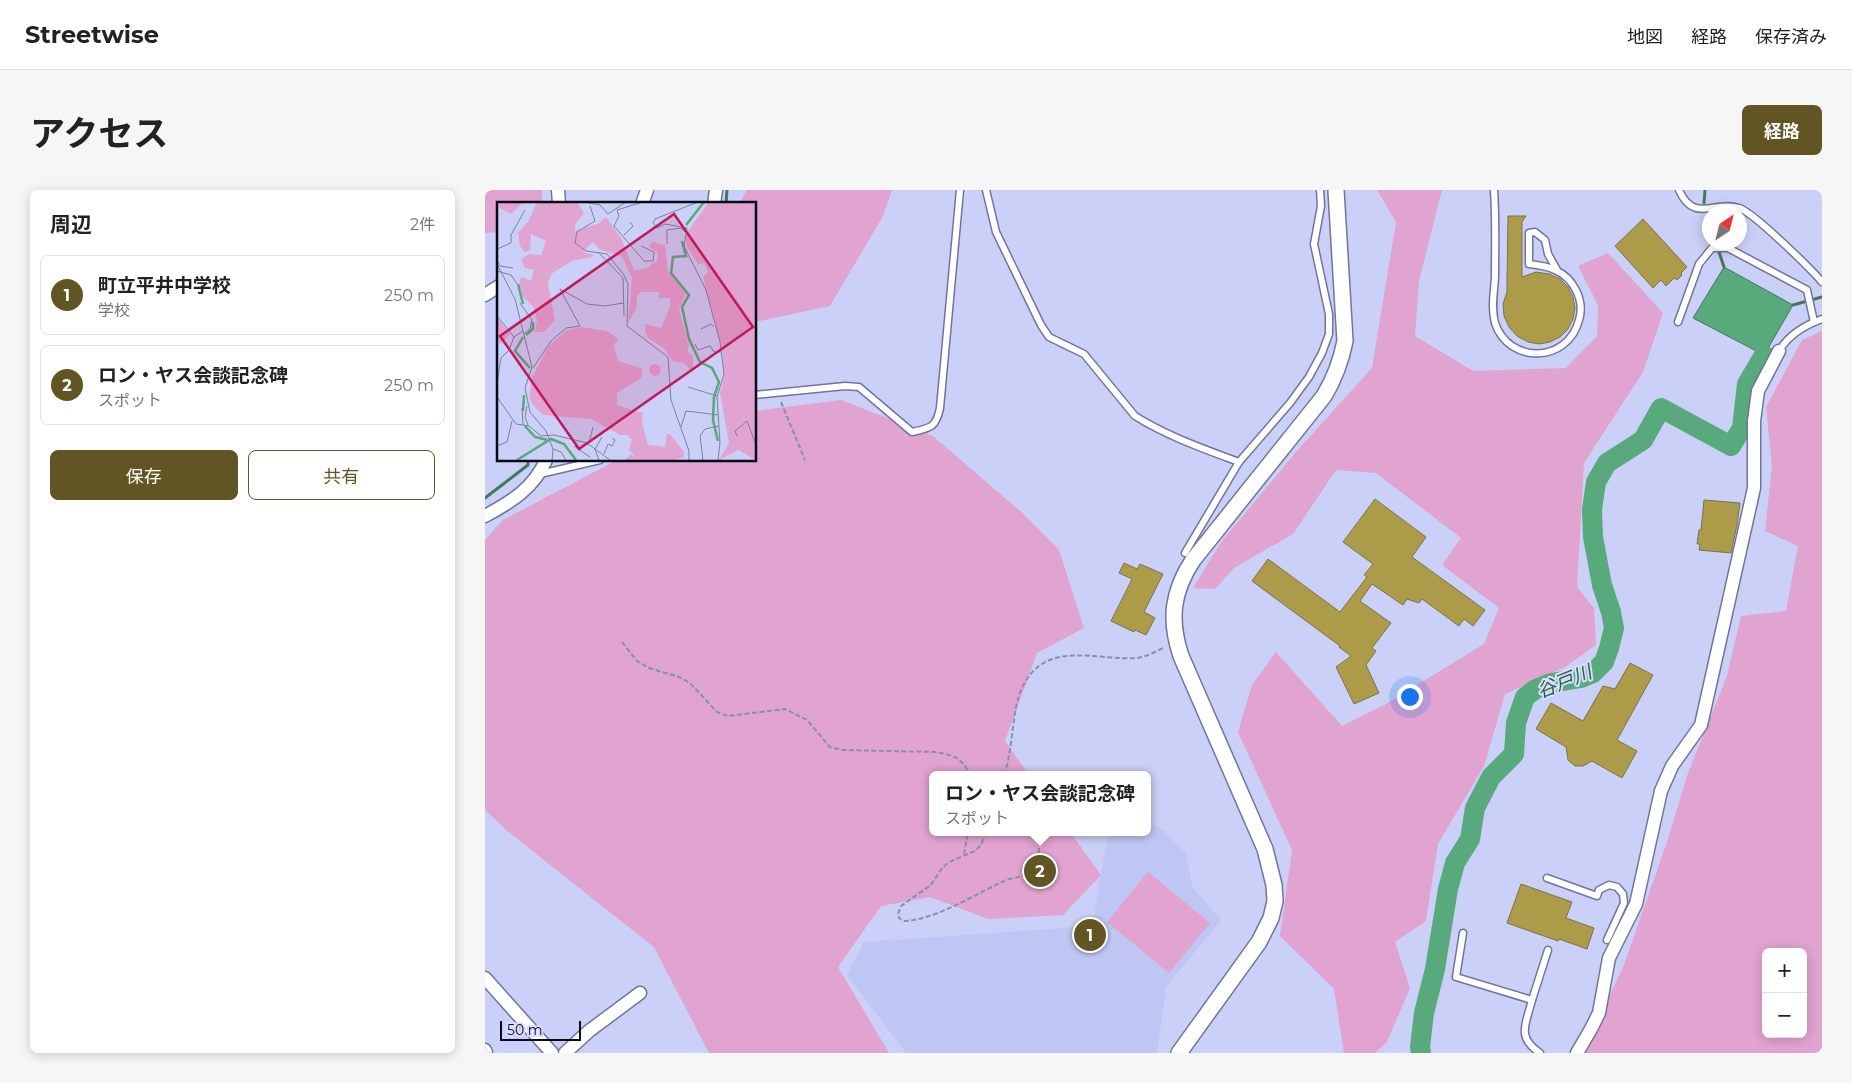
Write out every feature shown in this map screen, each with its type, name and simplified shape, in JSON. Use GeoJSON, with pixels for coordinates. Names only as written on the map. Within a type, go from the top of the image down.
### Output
{"type":"FeatureCollection","features":[{"type":"Feature","properties":{"kind":"street"},"geometry":{"type":"LineString","coordinates":[[643,202],[647,190]]}},
{"type":"Feature","properties":{"kind":"street"},"geometry":{"type":"LineString","coordinates":[[1179,1053],[1259,942],[1271,918],[1275,901],[1274,885],[1265,849],[1190,677],[1177,642],[1174,624],[1176,597],[1187,570],[1324,396],[1332,383],[1341,359],[1345,341],[1336,190]]}},
{"type":"Feature","properties":{"kind":"street"},"geometry":{"type":"LineString","coordinates":[[485,295],[497,287]]}},
{"type":"Feature","properties":{"kind":"street"},"geometry":{"type":"LineString","coordinates":[[1577,1053],[1599,1013],[1609,958],[1636,904],[1661,791],[1672,766],[1701,725],[1754,488],[1754,421],[1758,391],[1779,351]]}},
{"type":"Feature","properties":{"kind":"street"},"geometry":{"type":"LineString","coordinates":[[485,516],[519,496],[529,487],[539,474],[545,461]]}},
{"type":"Feature","properties":{"kind":"street"},"geometry":{"type":"LineString","coordinates":[[1607,940],[1609,958]]}},
{"type":"Feature","properties":{"kind":"street"},"geometry":{"type":"LineString","coordinates":[[485,978],[552,1053]]}},
{"type":"Feature","properties":{"kind":"street"},"geometry":{"type":"LineString","coordinates":[[565,1053],[589,1031],[640,993]]}},
{"type":"Feature","properties":{"kind":"lane"},"geometry":{"type":"LineString","coordinates":[[756,395],[845,386],[859,387],[912,432],[932,427],[938,419],[940,408],[960,190]]}},
{"type":"Feature","properties":{"kind":"lane"},"geometry":{"type":"LineString","coordinates":[[985,190],[997,232],[1041,325],[1049,337],[1084,354],[1135,416],[1146,423],[1198,446],[1239,462]]}},
{"type":"Feature","properties":{"kind":"lane"},"geometry":{"type":"LineString","coordinates":[[1185,553],[1239,462],[1291,403],[1322,353],[1329,334],[1329,314],[1314,244],[1321,206],[1320,190]]}},
{"type":"Feature","properties":{"kind":"lane"},"geometry":{"type":"LineString","coordinates":[[1494,190],[1496,219],[1492,305],[1495,323],[1500,333],[1508,342],[1526,353],[1546,354],[1556,350],[1572,336],[1582,312],[1575,288],[1566,277],[1557,270],[1529,264],[1529,232],[1535,232],[1545,240],[1548,254],[1557,270]]}},
{"type":"Feature","properties":{"kind":"lane"},"geometry":{"type":"LineString","coordinates":[[1679,190],[1683,198],[1692,207],[1702,210],[1729,205],[1741,208],[1758,221],[1822,282]]}},
{"type":"Feature","properties":{"kind":"lane"},"geometry":{"type":"LineString","coordinates":[[1677,322],[1699,264],[1712,248],[1728,248],[1807,290],[1814,322]]}},
{"type":"Feature","properties":{"kind":"lane"},"geometry":{"type":"LineString","coordinates":[[1779,351],[1785,341],[1814,322],[1822,319]]}},
{"type":"Feature","properties":{"kind":"lane"},"geometry":{"type":"LineString","coordinates":[[539,474],[597,461]]}},
{"type":"Feature","properties":{"kind":"lane"},"geometry":{"type":"LineString","coordinates":[[1547,878],[1597,896],[1599,890],[1609,885],[1617,887],[1623,894],[1624,903],[1607,940]]}},
{"type":"Feature","properties":{"kind":"lane"},"geometry":{"type":"LineString","coordinates":[[1463,933],[1456,977],[1532,1000]]}},
{"type":"Feature","properties":{"kind":"lane"},"geometry":{"type":"LineString","coordinates":[[1540,1053],[1529,1046],[1524,1034],[1532,1000],[1548,950]]}},
{"type":"Feature","properties":{"kind":"path"},"geometry":{"type":"LineString","coordinates":[[777,393],[805,460]]}},
{"type":"Feature","properties":{"kind":"path"},"geometry":{"type":"LineString","coordinates":[[622,642],[637,661],[649,668],[679,677],[690,683],[717,712],[728,716],[743,716],[773,709],[785,709],[807,720],[830,747],[842,750],[949,754],[960,760],[967,771]]}},
{"type":"Feature","properties":{"kind":"path"},"geometry":{"type":"LineString","coordinates":[[1004,771],[1009,757],[1018,699],[1023,686],[1035,670],[1045,662],[1077,654],[1114,658],[1140,657],[1177,642]]}},
{"type":"Feature","properties":{"kind":"path"},"geometry":{"type":"LineString","coordinates":[[963,856],[967,836]]}},
{"type":"Feature","properties":{"kind":"path"},"geometry":{"type":"LineString","coordinates":[[984,836],[981,845],[975,851],[942,868],[931,885],[901,906],[897,914],[899,918],[903,921],[917,919],[947,909],[1006,880],[1027,874],[1036,863],[1040,836]]}},
{"type":"Feature","properties":{"kind":"shaded area"},"geometry":{"type":"Polygon","coordinates":[[[485,190],[542,190],[542,202],[497,202],[497,232],[485,233],[485,190]]]}},
{"type":"Feature","properties":{"kind":"shaded area"},"geometry":{"type":"Polygon","coordinates":[[[747,190],[892,190],[883,216],[830,306],[756,322],[756,202],[740,202],[747,190]]]}},
{"type":"Feature","properties":{"kind":"shaded area"},"geometry":{"type":"Polygon","coordinates":[[[1377,190],[1442,190],[1419,281],[1415,336],[1473,371],[1566,368],[1597,336],[1598,305],[1578,266],[1608,253],[1663,313],[1643,372],[1584,463],[1577,587],[1594,608],[1596,645],[1565,667],[1505,694],[1484,766],[1438,844],[1426,921],[1395,942],[1410,988],[1387,1042],[1375,1053],[1344,1053],[1334,989],[1280,936],[1292,850],[1238,732],[1252,685],[1276,652],[1342,726],[1386,704],[1484,644],[1499,608],[1442,565],[1461,538],[1376,473],[1336,470],[1293,534],[1234,568],[1215,589],[1193,588],[1222,541],[1296,452],[1372,368],[1396,222],[1377,190]]]}},
{"type":"Feature","properties":{"kind":"shaded area"},"geometry":{"type":"Polygon","coordinates":[[[1724,267],[1793,305],[1764,355],[1693,318],[1724,267]]]}},
{"type":"Feature","properties":{"kind":"shaded area"},"geometry":{"type":"Polygon","coordinates":[[[1822,331],[1822,1053],[1583,1053],[1624,965],[1667,842],[1688,773],[1727,676],[1741,616],[1786,611],[1798,546],[1765,531],[1772,466],[1766,407],[1802,340],[1822,331]]]}},
{"type":"Feature","properties":{"kind":"shaded area"},"geometry":{"type":"Polygon","coordinates":[[[841,400],[933,436],[1020,511],[1059,550],[1084,628],[1037,653],[1005,741],[1026,771],[929,771],[929,836],[1073,836],[1101,875],[1063,915],[988,919],[930,897],[881,906],[838,967],[889,1053],[709,1053],[654,947],[505,829],[485,810],[485,540],[503,520],[615,461],[756,461],[756,411],[841,400]]]}},
{"type":"Feature","properties":{"kind":"shaded area"},"geometry":{"type":"Polygon","coordinates":[[[1151,824],[1163,830],[1186,854],[1193,888],[1221,920],[1166,987],[1157,1053],[906,1053],[847,975],[864,942],[1077,927],[1094,915],[1107,836],[1151,836],[1151,824]]]}},
{"type":"Feature","properties":{"kind":"shaded area"},"geometry":{"type":"Polygon","coordinates":[[[1148,872],[1210,923],[1169,973],[1107,922],[1148,872]]]}},
{"type":"Feature","properties":{"kind":"building"},"geometry":{"type":"Polygon","coordinates":[[[1508,216],[1526,216],[1522,222],[1522,277],[1536,272],[1549,274],[1560,279],[1568,287],[1573,297],[1575,308],[1573,319],[1568,329],[1560,337],[1550,342],[1539,344],[1528,342],[1517,336],[1509,327],[1504,316],[1503,304],[1507,292],[1508,216]]]}},
{"type":"Feature","properties":{"kind":"building"},"geometry":{"type":"Polygon","coordinates":[[[1643,219],[1687,267],[1677,280],[1674,278],[1666,286],[1661,280],[1653,288],[1615,246],[1643,219]]]}},
{"type":"Feature","properties":{"kind":"building"},"geometry":{"type":"Polygon","coordinates":[[[1375,499],[1426,537],[1412,557],[1485,610],[1473,626],[1464,619],[1459,626],[1422,599],[1419,603],[1407,599],[1403,605],[1372,584],[1360,601],[1391,623],[1372,648],[1376,651],[1366,665],[1379,693],[1354,704],[1336,667],[1351,656],[1252,581],[1268,559],[1340,612],[1367,577],[1364,575],[1373,564],[1343,542],[1375,499]]]}},
{"type":"Feature","properties":{"kind":"building"},"geometry":{"type":"Polygon","coordinates":[[[1704,500],[1740,503],[1731,553],[1699,550],[1700,544],[1697,544],[1699,530],[1701,530],[1704,500]]]}},
{"type":"Feature","properties":{"kind":"building"},"geometry":{"type":"Polygon","coordinates":[[[1124,563],[1137,569],[1140,564],[1163,574],[1144,612],[1155,618],[1146,635],[1135,630],[1134,632],[1111,621],[1132,579],[1119,573],[1124,563]]]}},
{"type":"Feature","properties":{"kind":"building"},"geometry":{"type":"Polygon","coordinates":[[[1630,663],[1653,675],[1617,740],[1637,751],[1622,778],[1592,761],[1583,766],[1575,766],[1568,760],[1566,747],[1536,729],[1551,703],[1583,721],[1603,686],[1615,689],[1630,663]]]}},
{"type":"Feature","properties":{"kind":"building"},"geometry":{"type":"Polygon","coordinates":[[[1521,884],[1572,902],[1566,918],[1594,928],[1587,949],[1507,923],[1521,884]]]}},
{"type":"Feature","properties":{"kind":"waterway"},"geometry":{"type":"LineString","coordinates":[[726,202],[727,190]]}},
{"type":"Feature","properties":{"kind":"waterway"},"geometry":{"type":"LineString","coordinates":[[1704,203],[1705,190]]}},
{"type":"Feature","properties":{"kind":"waterway"},"geometry":{"type":"LineString","coordinates":[[1719,252],[1724,267]]}},
{"type":"Feature","properties":{"kind":"waterway"},"geometry":{"type":"LineString","coordinates":[[1793,305],[1822,297]]}},
{"type":"Feature","properties":{"kind":"waterway","name":"谷戸川"},"geometry":{"type":"LineString","coordinates":[[1421,1053],[1424,1013],[1435,969],[1448,889],[1455,863],[1470,839],[1475,808],[1491,777],[1514,754],[1516,723],[1525,697],[1536,689],[1551,683],[1581,678],[1593,673],[1604,662],[1609,648],[1614,628],[1602,585],[1593,537],[1592,509],[1596,482],[1607,463],[1643,440],[1661,408],[1731,446],[1742,428],[1747,384],[1764,355]]}},
{"type":"Feature","properties":{"kind":"waterway"},"geometry":{"type":"LineString","coordinates":[[485,498],[528,465],[528,461]]}},
{"type":"Feature","properties":{"kind":"place","name":"ロン・ヤス会談記念碑"},"geometry":{"type":"Point","coordinates":[1040,871]}},
{"type":"Feature","properties":{"kind":"place","name":"町立平井中学校"},"geometry":{"type":"Point","coordinates":[1090,935]}}]}
